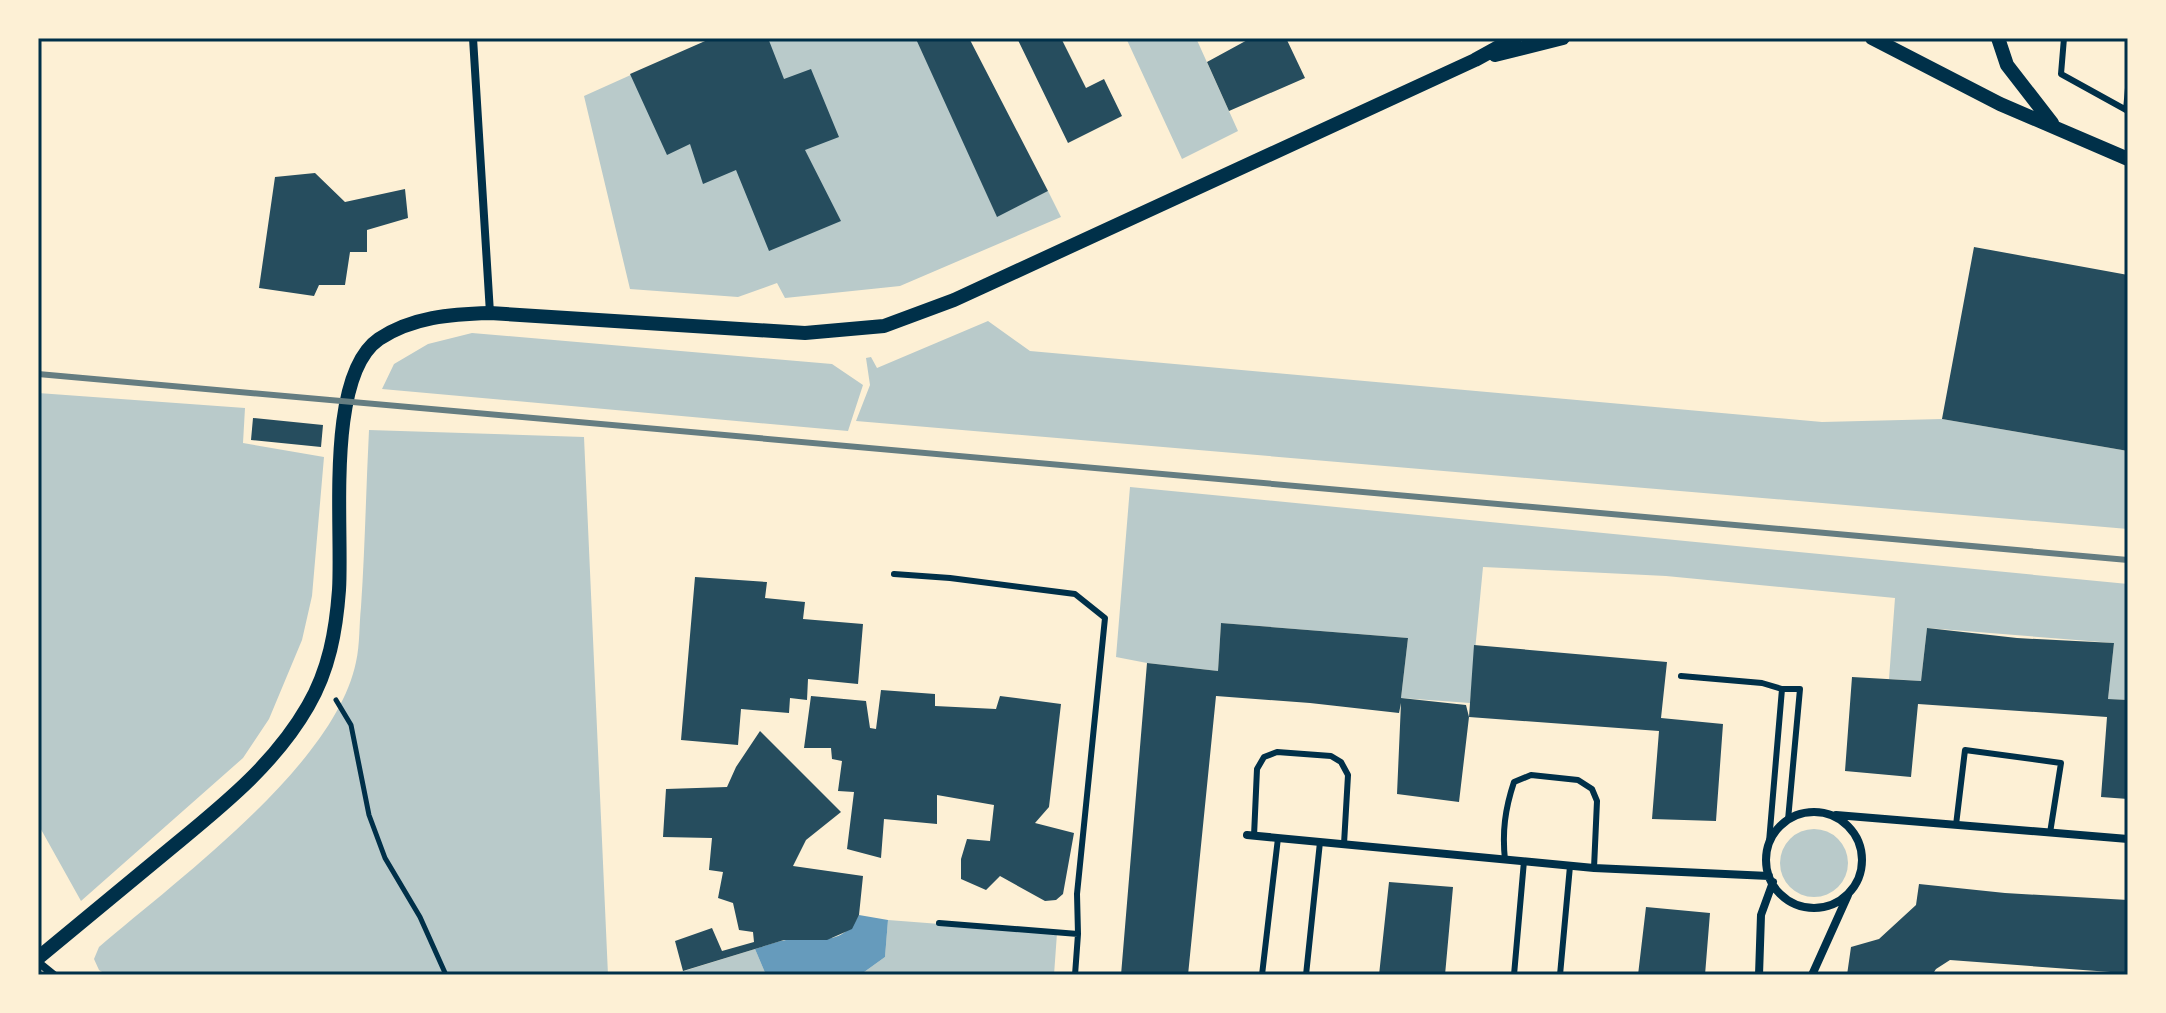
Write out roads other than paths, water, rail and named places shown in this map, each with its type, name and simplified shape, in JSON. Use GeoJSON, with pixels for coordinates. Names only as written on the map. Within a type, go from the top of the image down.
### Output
{"type":"FeatureCollection","features":[{"type":"Feature","properties":{"kind":"street"},"geometry":{"type":"LineString","coordinates":[[473,38],[490,313]]}},
{"type":"Feature","properties":{"kind":"street"},"geometry":{"type":"LineString","coordinates":[[54,975],[38,960],[240,790],[290,735],[323,679],[334,637],[339,590],[345,403],[352,374],[363,355],[378,340],[425,319],[453,314],[490,313],[805,333],[884,326],[954,300],[1475,60],[1515,38]]}},
{"type":"Feature","properties":{"kind":"street"},"geometry":{"type":"LineString","coordinates":[[1475,60],[1563,38]]}},
{"type":"Feature","properties":{"kind":"street"},"geometry":{"type":"LineString","coordinates":[[1998,38],[2007,65],[2018,84],[2054,127]]}},
{"type":"Feature","properties":{"kind":"street"},"geometry":{"type":"LineString","coordinates":[[1878,39],[2000,104],[2128,159]]}},
{"type":"Feature","properties":{"kind":"street"},"geometry":{"type":"LineString","coordinates":[[1849,893],[1836,903],[1804,907],[1789,901],[1776,890],[1766,865],[1769,842],[1777,829],[1801,813],[1816,812],[2128,839]]}},
{"type":"Feature","properties":{"kind":"street"},"geometry":{"type":"LineString","coordinates":[[1812,975],[1857,880],[1861,865],[1861,849],[1855,835],[1845,823],[1831,815]]}},
{"type":"Feature","properties":{"kind":"street"},"geometry":{"type":"LineString","coordinates":[[1250,836],[1594,868],[1771,879]]}},
{"type":"Feature","properties":{"kind":"street"},"geometry":{"type":"LineString","coordinates":[[1759,975],[1761,915],[1771,879]]}},
{"type":"Feature","properties":{"kind":"lane"},"geometry":{"type":"LineString","coordinates":[[2064,38],[2061,74],[2127,110],[2128,88]]}},
{"type":"Feature","properties":{"kind":"lane"},"geometry":{"type":"LineString","coordinates":[[894,574],[1075,594],[1105,618],[1077,894],[1075,975]]}},
{"type":"Feature","properties":{"kind":"lane"},"geometry":{"type":"LineString","coordinates":[[1681,676],[1800,689],[1788,820]]}},
{"type":"Feature","properties":{"kind":"lane"},"geometry":{"type":"LineString","coordinates":[[1769,842],[1782,689]]}},
{"type":"Feature","properties":{"kind":"lane"},"geometry":{"type":"LineString","coordinates":[[1956,825],[1965,750],[2061,763],[2050,833]]}},
{"type":"Feature","properties":{"kind":"lane"},"geometry":{"type":"LineString","coordinates":[[1250,836],[1257,769],[1264,757],[1277,752],[1331,756],[1341,762],[1348,775],[1344,844]]}},
{"type":"Feature","properties":{"kind":"lane"},"geometry":{"type":"LineString","coordinates":[[1505,860],[1503,833],[1506,803],[1514,782],[1531,775],[1578,780],[1592,789],[1597,801],[1594,868]]}},
{"type":"Feature","properties":{"kind":"lane"},"geometry":{"type":"LineString","coordinates":[[1262,975],[1278,838]]}},
{"type":"Feature","properties":{"kind":"lane"},"geometry":{"type":"LineString","coordinates":[[1306,975],[1320,842]]}},
{"type":"Feature","properties":{"kind":"lane"},"geometry":{"type":"LineString","coordinates":[[1514,975],[1524,861]]}},
{"type":"Feature","properties":{"kind":"lane"},"geometry":{"type":"LineString","coordinates":[[1560,975],[1570,866]]}},
{"type":"Feature","properties":{"kind":"lane"},"geometry":{"type":"LineString","coordinates":[[939,923],[1078,934]]}},
{"type":"Feature","properties":{"kind":"water"},"geometry":{"type":"Polygon","coordinates":[[[859,915],[888,920],[885,957],[860,975],[766,975],[755,949],[786,940],[836,937],[845,932],[859,915]]]}},
{"type":"Feature","properties":{"kind":"railway"},"geometry":{"type":"LineString","coordinates":[[38,374],[2128,560]]}}]}
